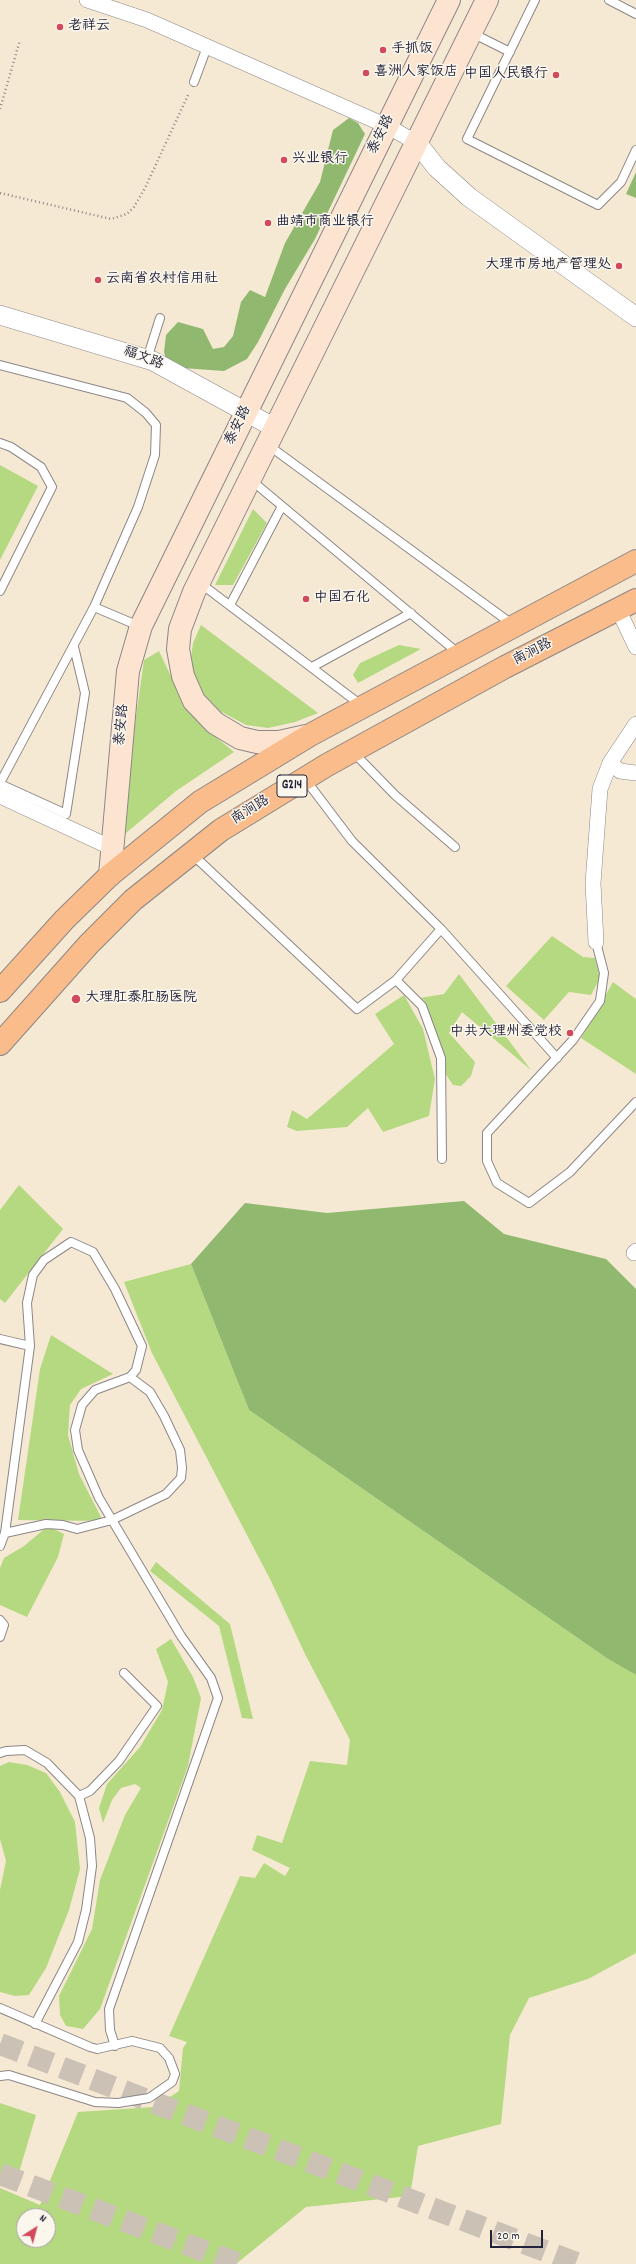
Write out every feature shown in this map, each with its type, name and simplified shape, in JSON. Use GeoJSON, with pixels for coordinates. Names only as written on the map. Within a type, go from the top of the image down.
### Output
{"type":"FeatureCollection","features":[{"type":"Feature","properties":{"kind":"highway","name":"G214"},"geometry":{"type":"LineString","coordinates":[[0,991],[64,920],[110,875],[200,802],[310,735],[459,654],[636,561]]}},
{"type":"Feature","properties":{"kind":"highway","name":"南涧路"},"geometry":{"type":"LineString","coordinates":[[0,1044],[89,944],[133,900],[220,830],[304,778],[352,751],[505,667],[627,604]]}},
{"type":"Feature","properties":{"kind":"main road","name":"泰安路"},"geometry":{"type":"LineString","coordinates":[[110,875],[128,672],[141,626],[450,0]]}},
{"type":"Feature","properties":{"kind":"main road"},"geometry":{"type":"LineString","coordinates":[[310,735],[270,743],[248,740],[233,734],[215,723],[194,701],[181,671],[179,639],[187,610],[199,582],[487,0]]}},
{"type":"Feature","properties":{"kind":"street"},"geometry":{"type":"LineString","coordinates":[[87,0],[147,20],[387,126],[416,143],[437,168],[469,197],[636,317]]}},
{"type":"Feature","properties":{"kind":"street","name":"福文路"},"geometry":{"type":"LineString","coordinates":[[0,315],[147,359],[246,412],[271,436]]}},
{"type":"Feature","properties":{"kind":"street"},"geometry":{"type":"LineString","coordinates":[[627,604],[636,647]]}},
{"type":"Feature","properties":{"kind":"street"},"geometry":{"type":"LineString","coordinates":[[596,942],[593,883],[600,789],[610,762],[636,724]]}},
{"type":"Feature","properties":{"kind":"street"},"geometry":{"type":"LineString","coordinates":[[610,762],[620,771],[636,773]]}},
{"type":"Feature","properties":{"kind":"street"},"geometry":{"type":"LineString","coordinates":[[0,796],[112,848]]}},
{"type":"Feature","properties":{"kind":"lane"},"geometry":{"type":"LineString","coordinates":[[535,0],[467,139],[598,205],[622,182],[636,150]]}},
{"type":"Feature","properties":{"kind":"lane"},"geometry":{"type":"LineString","coordinates":[[609,0],[636,14]]}},
{"type":"Feature","properties":{"kind":"lane"},"geometry":{"type":"LineString","coordinates":[[471,32],[510,52]]}},
{"type":"Feature","properties":{"kind":"lane"},"geometry":{"type":"LineString","coordinates":[[194,82],[207,47]]}},
{"type":"Feature","properties":{"kind":"lane"},"geometry":{"type":"LineString","coordinates":[[147,359],[160,318]]}},
{"type":"Feature","properties":{"kind":"lane"},"geometry":{"type":"LineString","coordinates":[[0,365],[127,398],[146,413],[156,425],[155,455],[138,507],[94,607],[0,784],[66,814],[84,693],[74,647]]}},
{"type":"Feature","properties":{"kind":"lane"},"geometry":{"type":"LineString","coordinates":[[271,436],[513,626]]}},
{"type":"Feature","properties":{"kind":"lane"},"geometry":{"type":"LineString","coordinates":[[0,443],[11,447],[41,467],[52,487],[0,591]]}},
{"type":"Feature","properties":{"kind":"lane"},"geometry":{"type":"LineString","coordinates":[[250,479],[459,654]]}},
{"type":"Feature","properties":{"kind":"lane"},"geometry":{"type":"LineString","coordinates":[[230,605],[282,506]]}},
{"type":"Feature","properties":{"kind":"lane"},"geometry":{"type":"LineString","coordinates":[[199,582],[363,706]]}},
{"type":"Feature","properties":{"kind":"lane"},"geometry":{"type":"LineString","coordinates":[[94,607],[141,626]]}},
{"type":"Feature","properties":{"kind":"lane"},"geometry":{"type":"LineString","coordinates":[[312,667],[411,613]]}},
{"type":"Feature","properties":{"kind":"lane"},"geometry":{"type":"LineString","coordinates":[[352,751],[395,795],[455,847]]}},
{"type":"Feature","properties":{"kind":"lane"},"geometry":{"type":"LineString","coordinates":[[304,778],[352,841],[441,929],[557,1058]]}},
{"type":"Feature","properties":{"kind":"lane"},"geometry":{"type":"LineString","coordinates":[[191,854],[357,1009],[396,980],[441,929]]}},
{"type":"Feature","properties":{"kind":"lane"},"geometry":{"type":"LineString","coordinates":[[596,942],[604,973],[600,1001],[573,1040],[487,1133],[487,1161],[497,1184],[529,1203],[570,1172],[636,1102]]}},
{"type":"Feature","properties":{"kind":"lane"},"geometry":{"type":"LineString","coordinates":[[396,980],[422,1006],[440,1058],[442,1159]]}},
{"type":"Feature","properties":{"kind":"lane"},"geometry":{"type":"LineString","coordinates":[[0,1546],[5,1533],[30,1346],[27,1304],[33,1275],[44,1260],[72,1242],[92,1252],[115,1289],[142,1346],[136,1370],[130,1378],[95,1390],[82,1404],[75,1430],[78,1450],[98,1498],[181,1636],[211,1678],[218,1698],[109,2009],[110,2030],[114,2046]]}},
{"type":"Feature","properties":{"kind":"lane"},"geometry":{"type":"LineString","coordinates":[[0,1339],[30,1346]]}},
{"type":"Feature","properties":{"kind":"lane"},"geometry":{"type":"LineString","coordinates":[[5,1533],[46,1524],[63,1525],[78,1529],[112,1520],[166,1494],[181,1478],[182,1468],[180,1450],[164,1416],[150,1392],[130,1378]]}},
{"type":"Feature","properties":{"kind":"lane"},"geometry":{"type":"LineString","coordinates":[[0,1620],[4,1625],[0,1637]]}},
{"type":"Feature","properties":{"kind":"lane"},"geometry":{"type":"LineString","coordinates":[[79,1796],[90,1791],[119,1761],[157,1706],[124,1673]]}},
{"type":"Feature","properties":{"kind":"lane"},"geometry":{"type":"LineString","coordinates":[[0,1753],[6,1750],[25,1750],[47,1763],[79,1796],[87,1820],[92,1866],[86,1910],[78,1942],[35,2024]]}},
{"type":"Feature","properties":{"kind":"lane"},"geometry":{"type":"LineString","coordinates":[[0,2008],[97,2049],[132,2041],[160,2048],[169,2058],[176,2074],[172,2082],[149,2098],[118,2104],[95,2102],[9,2075],[0,2076]]}},
{"type":"Feature","properties":{"kind":"path"},"geometry":{"type":"LineString","coordinates":[[0,109],[20,40]]}},
{"type":"Feature","properties":{"kind":"path"},"geometry":{"type":"LineString","coordinates":[[0,193],[110,219],[127,214],[134,207],[145,188],[194,82]]}},
{"type":"Feature","properties":{"kind":"green space"},"geometry":{"type":"Polygon","coordinates":[[[349,118],[358,123],[365,134],[315,239],[285,289],[258,342],[247,359],[224,371],[182,368],[167,363],[164,352],[166,335],[178,322],[203,329],[213,349],[224,347],[233,336],[241,302],[250,290],[265,297],[285,243],[320,182],[333,130],[349,118]]]}},
{"type":"Feature","properties":{"kind":"green space"},"geometry":{"type":"Polygon","coordinates":[[[636,172],[636,198],[626,194],[636,172]]]}},
{"type":"Feature","properties":{"kind":"green space"},"geometry":{"type":"Polygon","coordinates":[[[0,465],[38,486],[0,560],[0,465]]]}},
{"type":"Feature","properties":{"kind":"green space"},"geometry":{"type":"Polygon","coordinates":[[[253,509],[267,523],[233,585],[215,585],[253,509]]]}},
{"type":"Feature","properties":{"kind":"green space"},"geometry":{"type":"Polygon","coordinates":[[[201,625],[318,713],[295,722],[268,728],[246,725],[220,711],[199,689],[190,665],[193,643],[201,625]]]}},
{"type":"Feature","properties":{"kind":"green space"},"geometry":{"type":"Polygon","coordinates":[[[399,645],[421,649],[358,683],[353,675],[360,663],[399,645]]]}},
{"type":"Feature","properties":{"kind":"green space"},"geometry":{"type":"Polygon","coordinates":[[[159,651],[177,689],[192,713],[211,733],[234,752],[176,791],[125,834],[130,759],[144,660],[159,651]]]}},
{"type":"Feature","properties":{"kind":"green space"},"geometry":{"type":"Polygon","coordinates":[[[552,936],[583,957],[595,958],[600,978],[591,995],[569,992],[544,1020],[506,986],[552,936]]]}},
{"type":"Feature","properties":{"kind":"green space"},"geometry":{"type":"Polygon","coordinates":[[[459,974],[531,1070],[462,1012],[449,1033],[475,1062],[471,1076],[461,1086],[453,1085],[445,1073],[441,1047],[430,1021],[424,1000],[420,998],[444,994],[459,974]]]}},
{"type":"Feature","properties":{"kind":"green space"},"geometry":{"type":"Polygon","coordinates":[[[613,982],[636,999],[636,1074],[581,1038],[613,982]]]}},
{"type":"Feature","properties":{"kind":"green space"},"geometry":{"type":"Polygon","coordinates":[[[404,995],[423,1029],[435,1079],[429,1116],[383,1132],[368,1108],[347,1127],[297,1131],[287,1127],[292,1110],[307,1119],[394,1044],[375,1014],[404,995]]]}},
{"type":"Feature","properties":{"kind":"green space"},"geometry":{"type":"Polygon","coordinates":[[[19,1185],[63,1229],[5,1303],[0,1299],[0,1210],[19,1185]]]}},
{"type":"Feature","properties":{"kind":"green space"},"geometry":{"type":"Polygon","coordinates":[[[464,1201],[504,1234],[606,1259],[636,1289],[636,1675],[608,1659],[249,1410],[191,1264],[245,1203],[327,1213],[464,1201]]]}},
{"type":"Feature","properties":{"kind":"green space"},"geometry":{"type":"Polygon","coordinates":[[[191,1264],[249,1410],[608,1659],[636,1675],[636,1953],[588,1979],[529,1998],[510,2035],[501,2124],[418,2146],[410,2196],[306,2207],[236,2264],[0,2264],[0,2188],[40,2205],[78,2112],[154,2107],[179,2091],[183,2048],[187,2042],[169,2036],[240,1876],[255,1878],[264,1863],[285,1876],[290,1868],[252,1850],[257,1835],[282,1843],[310,1761],[347,1765],[350,1740],[305,1654],[271,1581],[152,1353],[124,1282],[191,1264]]]}},
{"type":"Feature","properties":{"kind":"green space"},"geometry":{"type":"Polygon","coordinates":[[[51,1335],[113,1374],[81,1389],[70,1405],[68,1435],[79,1474],[103,1521],[18,1520],[40,1369],[51,1335]]]}},
{"type":"Feature","properties":{"kind":"green space"},"geometry":{"type":"Polygon","coordinates":[[[48,1526],[64,1534],[58,1557],[27,1617],[0,1605],[0,1568],[4,1558],[24,1546],[48,1526]]]}},
{"type":"Feature","properties":{"kind":"green space"},"geometry":{"type":"Polygon","coordinates":[[[156,1562],[230,1624],[253,1719],[242,1718],[219,1626],[150,1571],[156,1562]]]}},
{"type":"Feature","properties":{"kind":"green space"},"geometry":{"type":"Polygon","coordinates":[[[171,1639],[193,1677],[201,1698],[188,1766],[100,2009],[83,2029],[66,2026],[60,2015],[59,1996],[92,1929],[100,1880],[125,1815],[141,1788],[135,1784],[121,1788],[112,1800],[103,1823],[99,1808],[107,1784],[140,1747],[162,1710],[168,1682],[156,1649],[171,1639]]]}},
{"type":"Feature","properties":{"kind":"green space"},"geometry":{"type":"Polygon","coordinates":[[[9,1762],[27,1765],[46,1773],[60,1792],[75,1822],[80,1869],[69,1910],[46,1968],[29,1995],[15,1996],[0,1992],[0,1890],[6,1861],[0,1839],[0,1766],[9,1762]]]}},
{"type":"Feature","properties":{"kind":"green space"},"geometry":{"type":"Polygon","coordinates":[[[0,2103],[36,2115],[15,2186],[0,2181],[0,2103]]]}},
{"type":"Feature","properties":{"kind":"tunnel"},"geometry":{"type":"LineString","coordinates":[[0,2044],[579,2264]]}},
{"type":"Feature","properties":{"kind":"tunnel"},"geometry":{"type":"LineString","coordinates":[[0,2174],[239,2264]]}},
{"type":"Feature","properties":{"kind":"place","name":"老祥云"},"geometry":{"type":"Point","coordinates":[60,27]}},
{"type":"Feature","properties":{"kind":"place","name":"手抓饭"},"geometry":{"type":"Point","coordinates":[383,50]}},
{"type":"Feature","properties":{"kind":"place","name":"喜洲人家饭店"},"geometry":{"type":"Point","coordinates":[366,73]}},
{"type":"Feature","properties":{"kind":"place","name":"中国人民银行"},"geometry":{"type":"Point","coordinates":[556,75]}},
{"type":"Feature","properties":{"kind":"place","name":"兴业银行"},"geometry":{"type":"Point","coordinates":[284,160]}},
{"type":"Feature","properties":{"kind":"place","name":"曲靖市商业银行"},"geometry":{"type":"Point","coordinates":[268,223]}},
{"type":"Feature","properties":{"kind":"place","name":"大理市房地产管理处"},"geometry":{"type":"Point","coordinates":[619,266]}},
{"type":"Feature","properties":{"kind":"place","name":"云南省农村信用社"},"geometry":{"type":"Point","coordinates":[98,280]}},
{"type":"Feature","properties":{"kind":"place","name":"中国石化"},"geometry":{"type":"Point","coordinates":[306,599]}},
{"type":"Feature","properties":{"kind":"place","name":"大理肛泰肛肠医院"},"geometry":{"type":"Point","coordinates":[76,999]}},
{"type":"Feature","properties":{"kind":"place","name":"中共大理州委党校"},"geometry":{"type":"Point","coordinates":[570,1033]}}]}
